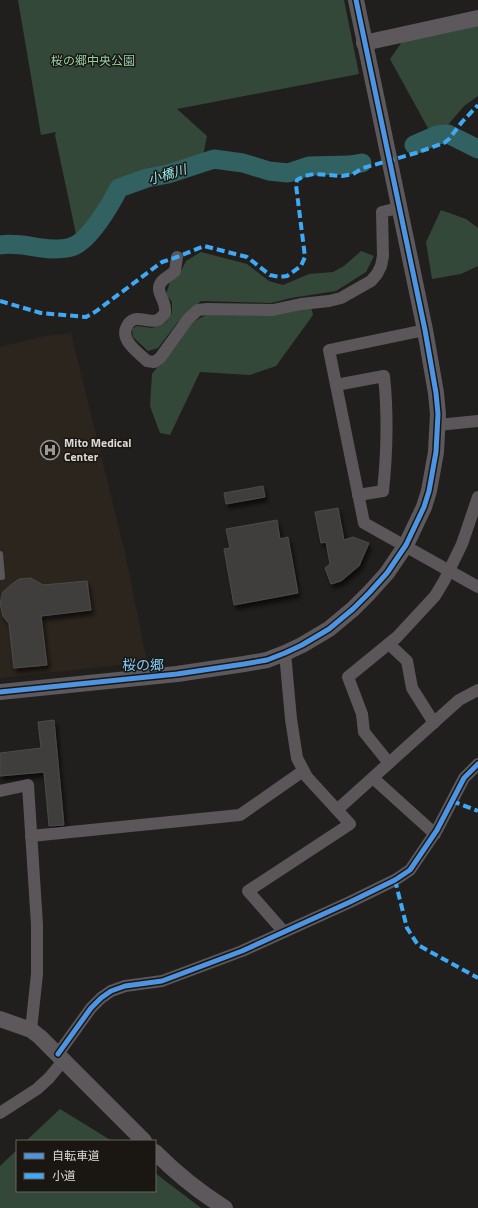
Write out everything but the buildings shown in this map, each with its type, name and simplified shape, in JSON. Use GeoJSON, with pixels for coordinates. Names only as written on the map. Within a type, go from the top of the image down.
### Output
{"type":"FeatureCollection","features":[{"type":"Feature","properties":{"kind":"street"},"geometry":{"type":"LineString","coordinates":[[0,692],[177,674],[267,660],[302,646],[329,629],[370,593],[387,573],[406,545],[424,507],[429,491],[436,452],[438,425],[436,393],[425,330],[398,208],[356,0]]}},
{"type":"Feature","properties":{"kind":"street"},"geometry":{"type":"LineString","coordinates":[[364,43],[478,18]]}},
{"type":"Feature","properties":{"kind":"street"},"geometry":{"type":"LineString","coordinates":[[177,257],[175,271],[160,285],[160,295],[165,302],[166,308],[163,317],[154,322],[141,319],[133,320],[128,324],[126,330],[127,340],[147,361],[154,362],[160,358],[188,319],[198,310],[273,310],[301,304],[330,301],[341,298],[371,281],[378,274],[383,256],[382,212],[398,208]]}},
{"type":"Feature","properties":{"kind":"street"},"geometry":{"type":"LineString","coordinates":[[425,330],[329,350],[358,495],[364,523],[406,545],[478,587]]}},
{"type":"Feature","properties":{"kind":"street"},"geometry":{"type":"LineString","coordinates":[[336,385],[384,376],[386,392],[386,462],[383,491],[358,495]]}},
{"type":"Feature","properties":{"kind":"street"},"geometry":{"type":"LineString","coordinates":[[438,425],[478,422]]}},
{"type":"Feature","properties":{"kind":"street"},"geometry":{"type":"LineString","coordinates":[[389,763],[364,732],[362,714],[348,677],[397,637],[435,596],[462,544],[478,498]]}},
{"type":"Feature","properties":{"kind":"street"},"geometry":{"type":"LineString","coordinates":[[389,644],[407,661],[412,688],[434,723]]}},
{"type":"Feature","properties":{"kind":"street"},"geometry":{"type":"LineString","coordinates":[[284,653],[297,758],[307,777],[338,809],[350,824],[248,891],[284,932]]}},
{"type":"Feature","properties":{"kind":"street"},"geometry":{"type":"LineString","coordinates":[[338,809],[459,700],[478,690]]}},
{"type":"Feature","properties":{"kind":"street"},"geometry":{"type":"LineString","coordinates":[[0,1113],[37,1089],[49,1078],[92,1008],[101,998],[111,991],[125,986],[162,981],[242,951],[395,880],[410,870],[435,834],[464,778],[478,764]]}},
{"type":"Feature","properties":{"kind":"street"},"geometry":{"type":"LineString","coordinates":[[31,836],[240,815],[303,771]]}},
{"type":"Feature","properties":{"kind":"street"},"geometry":{"type":"LineString","coordinates":[[373,778],[435,834]]}},
{"type":"Feature","properties":{"kind":"street"},"geometry":{"type":"LineString","coordinates":[[0,790],[28,785],[37,925],[37,974],[31,1030]]}},
{"type":"Feature","properties":{"kind":"street"},"geometry":{"type":"LineString","coordinates":[[0,1019],[31,1030],[61,1057],[143,1140]]}},
{"type":"Feature","properties":{"kind":"street"},"geometry":{"type":"LineString","coordinates":[[156,1153],[191,1185],[225,1208]]}},
{"type":"Feature","properties":{"kind":"lane"},"geometry":{"type":"LineString","coordinates":[[0,554],[2,577],[0,577]]}},
{"type":"Feature","properties":{"kind":"shaded area","name":"Mito Medical Center"},"geometry":{"type":"Polygon","coordinates":[[[71,333],[125,553],[147,662],[0,678],[0,347],[46,336],[71,333]]]}},
{"type":"Feature","properties":{"kind":"green space","name":"桜の郷中央公園"},"geometry":{"type":"Polygon","coordinates":[[[18,0],[344,0],[359,74],[177,109],[207,136],[203,156],[121,182],[101,211],[76,234],[55,135],[56,132],[41,135],[18,0]]]}},
{"type":"Feature","properties":{"kind":"green space"},"geometry":{"type":"Polygon","coordinates":[[[478,25],[478,96],[464,106],[447,126],[429,130],[390,59],[402,42],[478,25]]]}},
{"type":"Feature","properties":{"kind":"green space"},"geometry":{"type":"Polygon","coordinates":[[[441,210],[466,219],[478,228],[478,266],[461,274],[432,279],[426,242],[441,210]]]}},
{"type":"Feature","properties":{"kind":"green space"},"geometry":{"type":"Polygon","coordinates":[[[361,251],[374,256],[366,272],[336,291],[291,298],[271,303],[201,301],[177,323],[158,348],[148,351],[133,337],[132,329],[137,326],[152,328],[166,322],[172,313],[172,302],[166,294],[170,282],[180,273],[186,261],[201,252],[247,264],[269,281],[283,285],[309,274],[333,272],[344,266],[361,251]]]}},
{"type":"Feature","properties":{"kind":"green space"},"geometry":{"type":"Polygon","coordinates":[[[311,307],[313,315],[276,366],[250,375],[200,372],[170,435],[160,433],[150,406],[152,374],[193,322],[206,315],[276,315],[311,307]]]}},
{"type":"Feature","properties":{"kind":"green space"},"geometry":{"type":"Polygon","coordinates":[[[60,1109],[110,1140],[27,1140],[60,1109]]]}},
{"type":"Feature","properties":{"kind":"green space"},"geometry":{"type":"Polygon","coordinates":[[[16,1151],[16,1192],[156,1192],[156,1174],[201,1208],[0,1208],[0,1166],[16,1151]]]}},
{"type":"Feature","properties":{"kind":"waterway","name":"小橋川"},"geometry":{"type":"LineString","coordinates":[[414,145],[437,135],[448,134],[478,149]]}},
{"type":"Feature","properties":{"kind":"waterway","name":"小橋川"},"geometry":{"type":"LineString","coordinates":[[0,245],[7,244],[52,249],[64,249],[71,247],[78,244],[85,238],[99,222],[119,188],[147,178],[168,174],[214,159],[243,163],[269,171],[288,173],[309,166],[350,165],[362,163]]}},
{"type":"Feature","properties":{"kind":"marked path"},"geometry":{"type":"LineString","coordinates":[[0,301],[41,313],[86,317],[95,312],[162,262],[204,246],[247,257],[270,275],[279,277],[287,276],[301,266],[305,257],[296,185],[297,180],[304,176],[314,174],[342,176],[353,174],[363,168],[416,153],[444,143],[478,105]]}},
{"type":"Feature","properties":{"kind":"marked path"},"geometry":{"type":"LineString","coordinates":[[452,801],[478,811]]}},
{"type":"Feature","properties":{"kind":"marked path"},"geometry":{"type":"LineString","coordinates":[[395,880],[407,928],[418,945],[478,978]]}},
{"type":"Feature","properties":{"kind":"cycle path"},"geometry":{"type":"LineString","coordinates":[[0,692],[177,674],[267,660],[302,645],[329,629],[369,593],[387,573],[406,545],[424,507],[429,491],[436,452],[438,414],[436,393],[425,330],[356,0]]}},
{"type":"Feature","properties":{"kind":"cycle path"},"geometry":{"type":"LineString","coordinates":[[58,1054],[91,1008],[111,991],[125,986],[162,981],[242,951],[350,902],[395,880],[410,870],[437,830],[464,778],[478,764]]}},
{"type":"Feature","properties":{"kind":"place","name":"Mito Medical Center"},"geometry":{"type":"Point","coordinates":[50,450]}},
{"type":"Feature","properties":{"kind":"district","name":"桜の郷"},"geometry":{"type":"Point","coordinates":[143,665]}}]}
